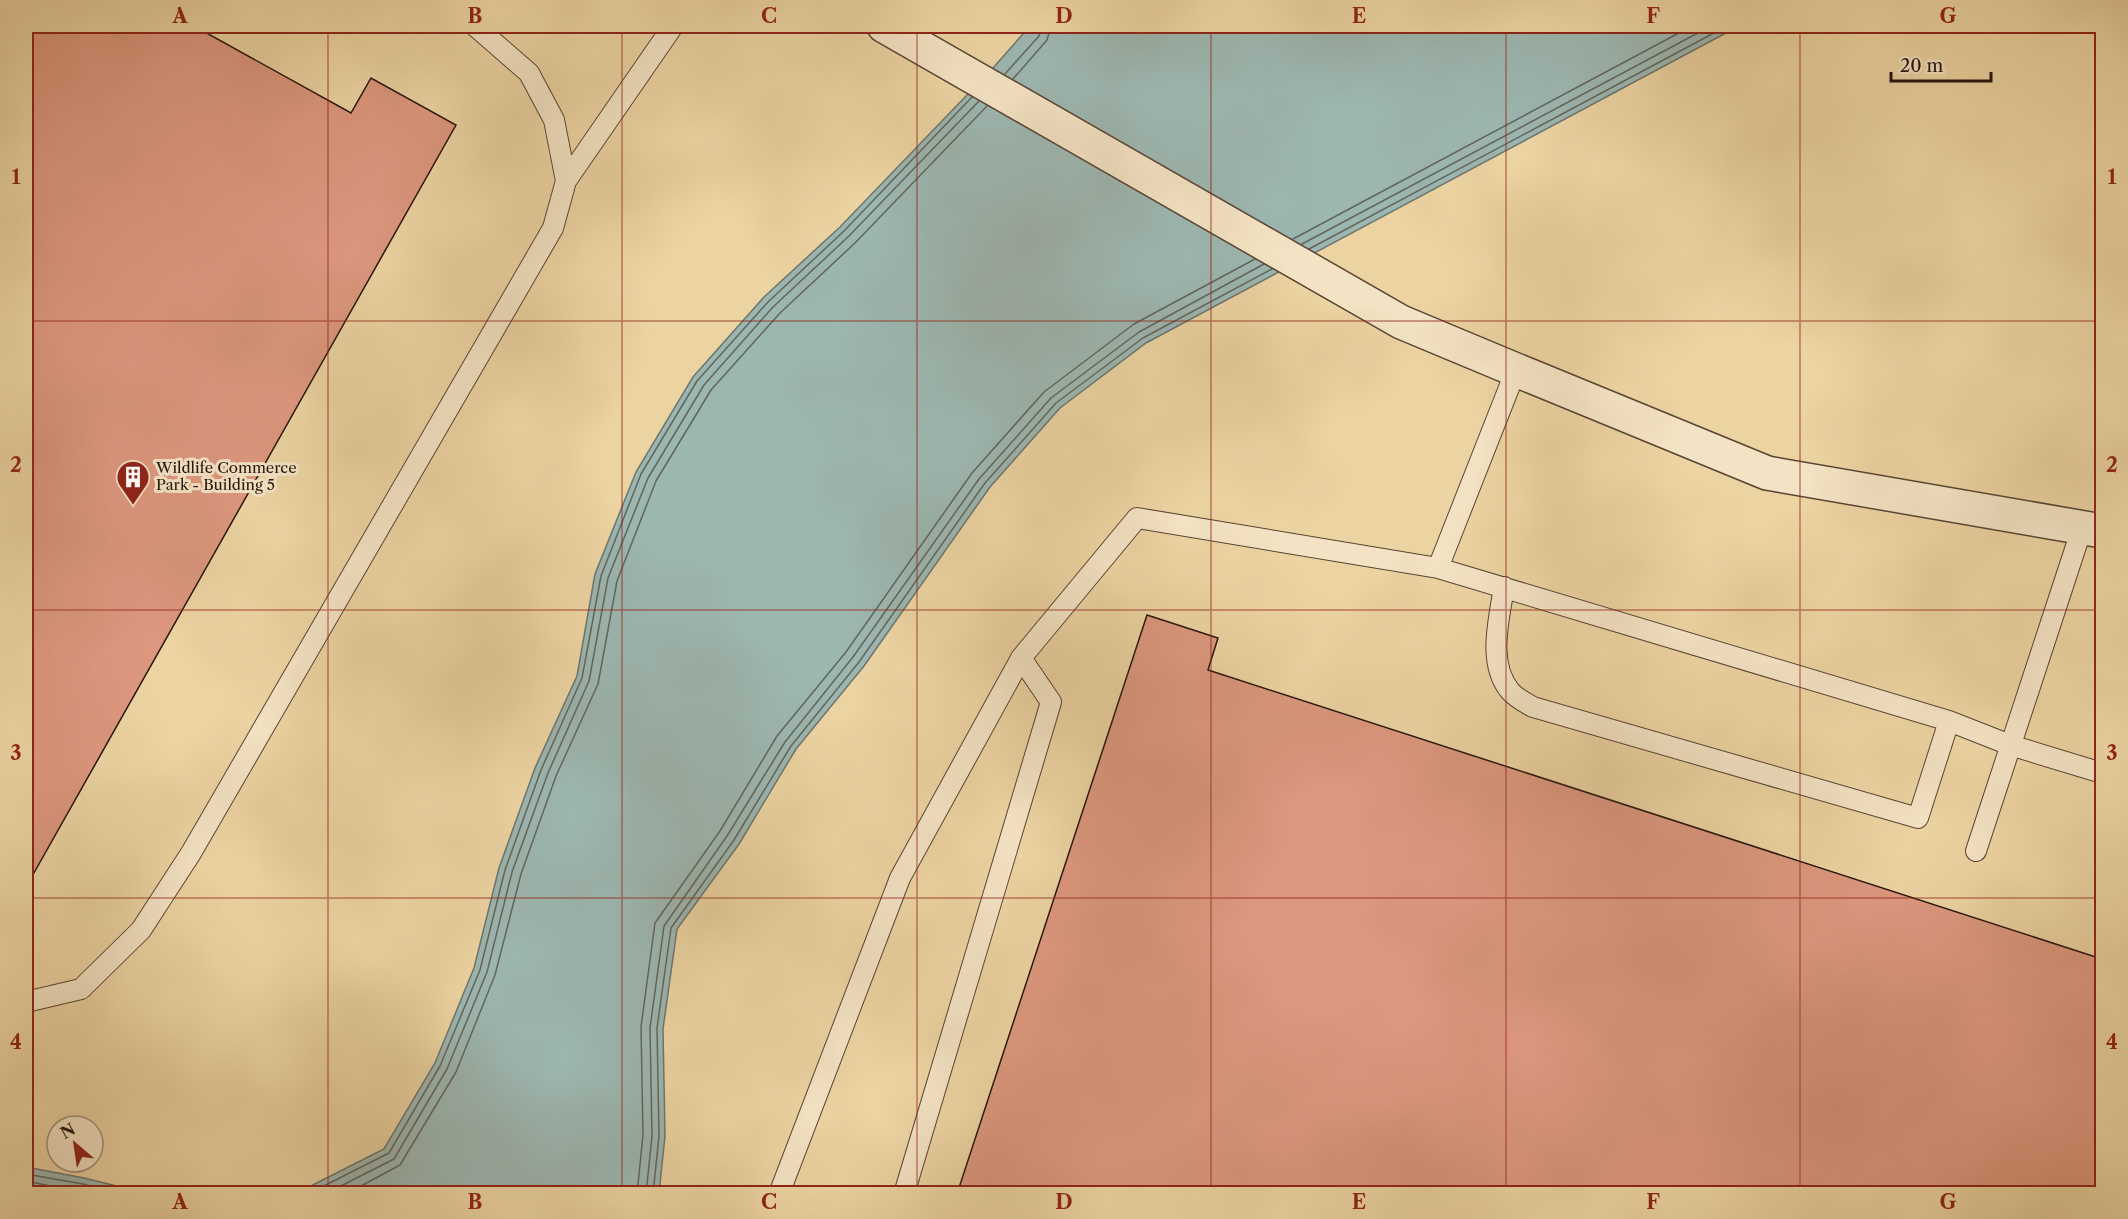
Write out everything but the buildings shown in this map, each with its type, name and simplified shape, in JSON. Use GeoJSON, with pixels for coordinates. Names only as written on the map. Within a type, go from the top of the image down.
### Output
{"type":"FeatureCollection","features":[{"type":"Feature","properties":{"kind":"street"},"geometry":{"type":"LineString","coordinates":[[884,26],[1401,322],[1516,370],[1767,473],[2092,530]]}},
{"type":"Feature","properties":{"kind":"lane"},"geometry":{"type":"LineString","coordinates":[[475,26],[529,73],[554,120],[566,181]]}},
{"type":"Feature","properties":{"kind":"lane"},"geometry":{"type":"LineString","coordinates":[[26,1002],[81,990],[141,930],[191,853],[553,228],[566,181],[673,26]]}},
{"type":"Feature","properties":{"kind":"lane"},"geometry":{"type":"LineString","coordinates":[[1438,568],[1516,370]]}},
{"type":"Feature","properties":{"kind":"lane"},"geometry":{"type":"LineString","coordinates":[[779,1194],[900,878],[1021,658],[1137,518],[1438,568],[1949,721],[2010,745],[2103,773]]}},
{"type":"Feature","properties":{"kind":"lane"},"geometry":{"type":"LineString","coordinates":[[1976,851],[2010,745],[2092,530]]}},
{"type":"Feature","properties":{"kind":"lane"},"geometry":{"type":"LineString","coordinates":[[1504,587],[1497,630],[1498,673],[1511,693],[1533,707],[1918,818],[1949,721]]}},
{"type":"Feature","properties":{"kind":"lane"},"geometry":{"type":"LineString","coordinates":[[904,1194],[1051,702],[1021,658]]}},
{"type":"Feature","properties":{"kind":"water"},"geometry":{"type":"Polygon","coordinates":[[[1030,26],[1739,26],[1146,343],[1060,408],[990,487],[864,666],[796,749],[739,844],[677,929],[663,1029],[665,1136],[659,1193],[295,1194],[384,1149],[435,1063],[474,968],[499,868],[535,768],[577,676],[595,574],[636,472],[693,377],[764,297],[840,227],[993,68],[1030,26]]]}},
{"type":"Feature","properties":{"kind":"water"},"geometry":{"type":"Polygon","coordinates":[[[26,1167],[45,1171],[45,1174],[63,1174],[84,1178],[145,1193],[26,1193],[26,1167]]]}},
{"type":"Feature","properties":{"kind":"place","name":"Wildlife Commerce Park - Building 5"},"geometry":{"type":"Point","coordinates":[133,506]}}]}
